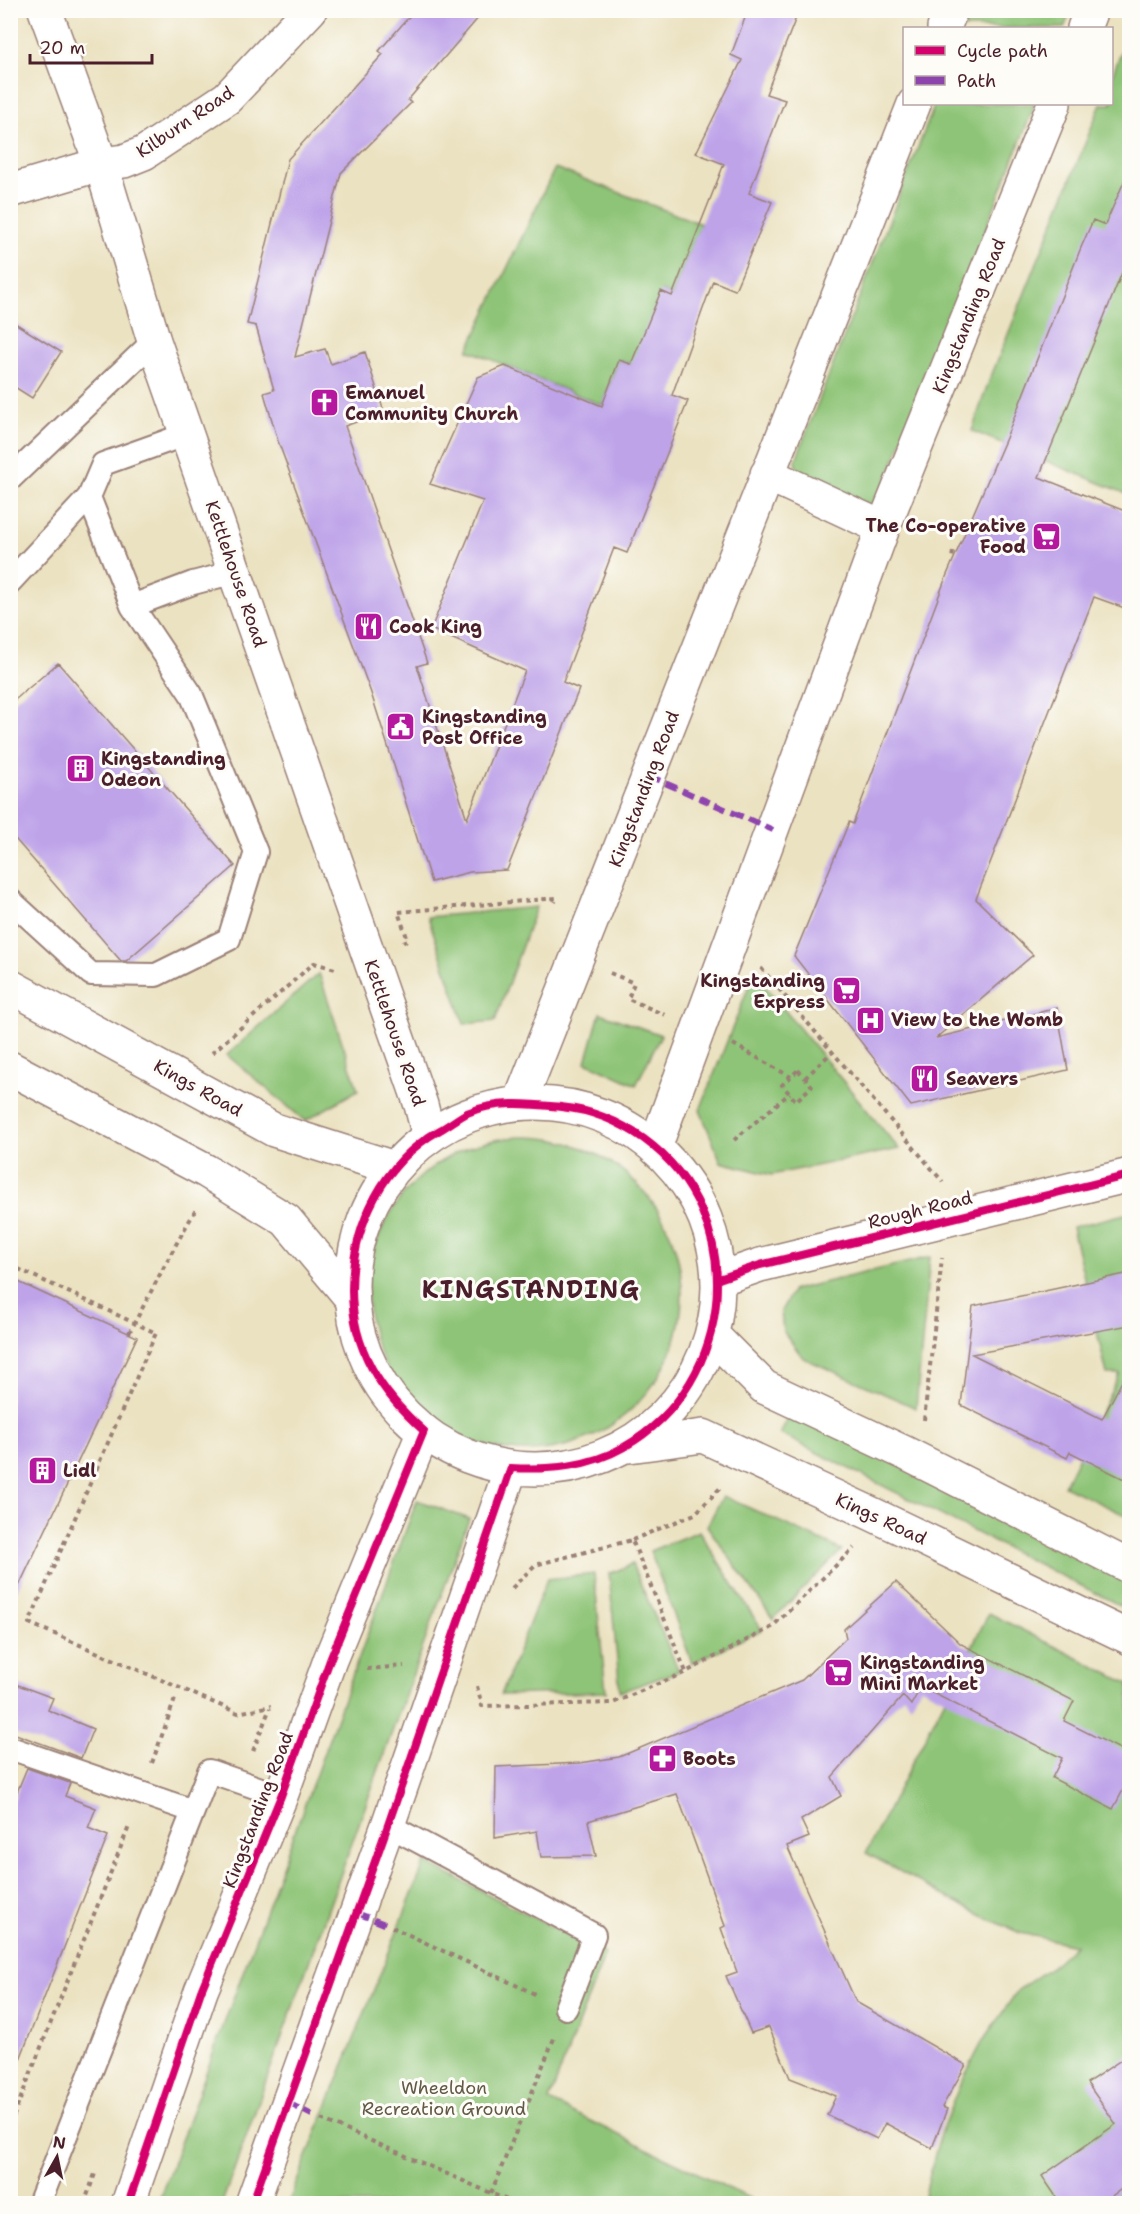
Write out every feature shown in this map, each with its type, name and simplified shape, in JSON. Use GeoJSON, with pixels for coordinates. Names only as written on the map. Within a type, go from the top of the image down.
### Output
{"type":"FeatureCollection","features":[{"type":"Feature","properties":{"kind":"main road","name":"Kettlehouse Road"},"geometry":{"type":"LineString","coordinates":[[45,10],[101,164],[154,341],[421,1105],[429,1136]]}},
{"type":"Feature","properties":{"kind":"main road","name":"Kilburn Road"},"geometry":{"type":"LineString","coordinates":[[10,191],[101,164],[124,161],[144,153],[227,98],[310,10]]}},
{"type":"Feature","properties":{"kind":"main road"},"geometry":{"type":"LineString","coordinates":[[944,27],[951,10]]}},
{"type":"Feature","properties":{"kind":"main road"},"geometry":{"type":"LineString","coordinates":[[1084,27],[1091,10]]}},
{"type":"Feature","properties":{"kind":"main road","name":"Kingstanding Road"},"geometry":{"type":"LineString","coordinates":[[520,1102],[915,105]]}},
{"type":"Feature","properties":{"kind":"main road","name":"Kingstanding Road"},"geometry":{"type":"LineString","coordinates":[[655,1147],[883,528],[1054,105]]}},
{"type":"Feature","properties":{"kind":"main road"},"geometry":{"type":"LineString","coordinates":[[767,474],[883,528]]}},
{"type":"Feature","properties":{"kind":"main road","name":"Kings Road"},"geometry":{"type":"LineString","coordinates":[[10,986],[274,1130],[394,1168]]}},
{"type":"Feature","properties":{"kind":"main road"},"geometry":{"type":"LineString","coordinates":[[10,1068],[206,1171],[286,1220],[352,1299]]}},
{"type":"Feature","properties":{"kind":"main road"},"geometry":{"type":"LineString","coordinates":[[520,1102],[581,1109],[622,1125],[655,1147],[686,1181],[702,1209],[710,1231],[719,1279],[712,1335],[695,1376],[675,1405],[655,1425],[624,1447],[575,1465],[542,1470],[511,1468],[463,1455],[424,1431],[398,1408],[372,1370],[355,1325],[352,1269],[357,1242],[366,1215],[394,1168],[429,1136],[467,1113],[520,1102]]}},
{"type":"Feature","properties":{"kind":"main road","name":"Rough Road"},"geometry":{"type":"LineString","coordinates":[[719,1279],[760,1265],[1130,1175]]}},
{"type":"Feature","properties":{"kind":"main road"},"geometry":{"type":"LineString","coordinates":[[712,1335],[764,1388],[905,1453],[1130,1567]]}},
{"type":"Feature","properties":{"kind":"main road","name":"Kingstanding Road"},"geometry":{"type":"LineString","coordinates":[[128,2204],[201,1991],[281,1796],[330,1660],[424,1431]]}},
{"type":"Feature","properties":{"kind":"main road","name":"Kings Road"},"geometry":{"type":"LineString","coordinates":[[624,1447],[703,1436],[870,1513],[1130,1638]]}},
{"type":"Feature","properties":{"kind":"main road"},"geometry":{"type":"LineString","coordinates":[[252,2204],[388,1825],[511,1468]]}},
{"type":"Feature","properties":{"kind":"lane"},"geometry":{"type":"LineString","coordinates":[[10,479],[154,341]]}},
{"type":"Feature","properties":{"kind":"lane"},"geometry":{"type":"LineString","coordinates":[[10,582],[89,497],[103,464],[187,434]]}},
{"type":"Feature","properties":{"kind":"lane"},"geometry":{"type":"LineString","coordinates":[[10,900],[91,974],[156,975],[229,939],[256,852],[191,694],[132,606],[89,497]]}},
{"type":"Feature","properties":{"kind":"lane"},"geometry":{"type":"LineString","coordinates":[[132,606],[235,572]]}},
{"type":"Feature","properties":{"kind":"lane"},"geometry":{"type":"LineString","coordinates":[[10,1748],[193,1811]]}},
{"type":"Feature","properties":{"kind":"lane"},"geometry":{"type":"LineString","coordinates":[[39,2204],[209,1771],[281,1796]]}},
{"type":"Feature","properties":{"kind":"lane"},"geometry":{"type":"LineString","coordinates":[[388,1825],[594,1935],[566,2008]]}},
{"type":"Feature","properties":{"kind":"path"},"geometry":{"type":"LineString","coordinates":[[954,552],[952,558],[954,559]]}},
{"type":"Feature","properties":{"kind":"path"},"geometry":{"type":"LineString","coordinates":[[760,967],[951,1191],[924,1420],[905,1453]]}},
{"type":"Feature","properties":{"kind":"path"},"geometry":{"type":"LineString","coordinates":[[733,1043],[791,1077]]}},
{"type":"Feature","properties":{"kind":"path"},"geometry":{"type":"LineString","coordinates":[[805,1078],[832,1052]]}},
{"type":"Feature","properties":{"kind":"path"},"geometry":{"type":"LineString","coordinates":[[798,1070],[805,1078],[812,1086],[796,1101],[782,1085],[798,1070]]}},
{"type":"Feature","properties":{"kind":"path"},"geometry":{"type":"LineString","coordinates":[[734,1140],[790,1093]]}},
{"type":"Feature","properties":{"kind":"path"},"geometry":{"type":"LineString","coordinates":[[129,1333],[154,1290],[171,1251],[201,1203],[194,1201]]}},
{"type":"Feature","properties":{"kind":"path"},"geometry":{"type":"LineString","coordinates":[[10,1265],[156,1333],[29,1623],[238,1713],[271,1706]]}},
{"type":"Feature","properties":{"kind":"path"},"geometry":{"type":"LineString","coordinates":[[632,1540],[695,1514],[725,1483]]}},
{"type":"Feature","properties":{"kind":"path"},"geometry":{"type":"LineString","coordinates":[[330,1660],[354,1670],[414,1665],[476,1685],[482,1706],[613,1702],[686,1672],[772,1627],[855,1546],[845,1542]]}},
{"type":"Feature","properties":{"kind":"path"},"geometry":{"type":"LineString","coordinates":[[242,1782],[275,1696]]}},
{"type":"Feature","properties":{"kind":"path"},"geometry":{"type":"LineString","coordinates":[[10,2125],[142,1794],[175,1699]]}},
{"type":"Feature","properties":{"kind":"path"},"geometry":{"type":"LineString","coordinates":[[387,1925],[566,2008],[491,2193]]}},
{"type":"Feature","properties":{"kind":"green space"},"geometry":{"type":"Polygon","coordinates":[[[971,10],[1071,11],[1064,27],[964,27],[971,10]]]}},
{"type":"Feature","properties":{"kind":"green space"},"geometry":{"type":"Polygon","coordinates":[[[1129,31],[1129,495],[972,431],[986,389],[1101,105],[1113,105],[1113,73],[1129,31]]]}},
{"type":"Feature","properties":{"kind":"green space"},"geometry":{"type":"Polygon","coordinates":[[[935,105],[1035,105],[877,505],[865,503],[797,472],[796,459],[935,105]]]}},
{"type":"Feature","properties":{"kind":"green space"},"geometry":{"type":"Polygon","coordinates":[[[555,168],[701,224],[672,296],[662,291],[645,368],[619,360],[602,405],[468,350],[555,168]]]}},
{"type":"Feature","properties":{"kind":"green space"},"geometry":{"type":"Polygon","coordinates":[[[536,907],[495,1021],[464,1024],[428,917],[536,907]]]}},
{"type":"Feature","properties":{"kind":"green space"},"geometry":{"type":"Polygon","coordinates":[[[319,973],[358,1090],[305,1121],[227,1055],[319,973]]]}},
{"type":"Feature","properties":{"kind":"green space"},"geometry":{"type":"Polygon","coordinates":[[[754,973],[899,1149],[771,1175],[721,1162],[700,1110],[754,973]]]}},
{"type":"Feature","properties":{"kind":"green space"},"geometry":{"type":"Polygon","coordinates":[[[600,1013],[661,1035],[636,1085],[586,1062],[600,1013]]]}},
{"type":"Feature","properties":{"kind":"green space"},"geometry":{"type":"Polygon","coordinates":[[[525,1137],[556,1140],[585,1149],[612,1164],[636,1183],[655,1207],[670,1234],[679,1263],[682,1294],[679,1325],[670,1354],[655,1381],[636,1405],[612,1424],[585,1439],[556,1448],[525,1451],[494,1448],[465,1439],[438,1424],[414,1405],[395,1381],[380,1354],[371,1325],[368,1294],[371,1263],[380,1234],[395,1207],[414,1183],[438,1164],[465,1149],[494,1140],[525,1137]]]}},
{"type":"Feature","properties":{"kind":"green space"},"geometry":{"type":"Polygon","coordinates":[[[1129,1213],[1129,1517],[1064,1486],[1120,1374],[1107,1374],[1072,1227],[1129,1213]]]}},
{"type":"Feature","properties":{"kind":"green space"},"geometry":{"type":"Polygon","coordinates":[[[930,1257],[916,1408],[803,1358],[783,1331],[781,1311],[793,1290],[930,1257]]]}},
{"type":"Feature","properties":{"kind":"green space"},"geometry":{"type":"Polygon","coordinates":[[[792,1410],[1129,1578],[1129,1610],[780,1434],[792,1410]]]}},
{"type":"Feature","properties":{"kind":"green space"},"geometry":{"type":"Polygon","coordinates":[[[723,1496],[842,1550],[773,1619],[707,1526],[723,1496]]]}},
{"type":"Feature","properties":{"kind":"green space"},"geometry":{"type":"Polygon","coordinates":[[[417,1500],[469,1519],[222,2203],[158,2203],[417,1500]]]}},
{"type":"Feature","properties":{"kind":"green space"},"geometry":{"type":"Polygon","coordinates":[[[699,1531],[762,1630],[692,1663],[650,1551],[699,1531]]]}},
{"type":"Feature","properties":{"kind":"green space"},"geometry":{"type":"Polygon","coordinates":[[[632,1564],[679,1671],[620,1692],[609,1574],[632,1564]]]}},
{"type":"Feature","properties":{"kind":"green space"},"geometry":{"type":"Polygon","coordinates":[[[594,1574],[606,1692],[501,1695],[547,1579],[594,1574]]]}},
{"type":"Feature","properties":{"kind":"green space"},"geometry":{"type":"Polygon","coordinates":[[[989,1613],[1129,1684],[1129,2203],[923,2203],[940,2134],[959,2087],[983,2041],[1018,1990],[1051,1967],[1075,1945],[1020,1933],[974,1912],[866,1853],[989,1613]]]}},
{"type":"Feature","properties":{"kind":"green space","name":"Wheeldon Recreation Ground"},"geometry":{"type":"Polygon","coordinates":[[[425,1862],[605,1954],[549,2101],[759,2203],[288,2204],[425,1862]]]}},
{"type":"Feature","properties":{"kind":"building"},"geometry":{"type":"Polygon","coordinates":[[[415,10],[485,10],[408,100],[411,103],[341,173],[295,357],[325,349],[331,364],[365,352],[384,412],[345,426],[427,663],[417,666],[467,819],[525,671],[431,629],[483,501],[430,484],[478,377],[505,366],[602,406],[619,360],[631,364],[661,291],[672,296],[724,164],[696,153],[742,60],[731,55],[748,10],[799,10],[766,94],[785,100],[749,193],[772,202],[735,290],[713,281],[672,395],[688,401],[627,553],[614,548],[563,682],[579,689],[507,870],[470,872],[431,882],[371,693],[278,441],[264,393],[274,390],[256,326],[247,324],[288,159],[383,54],[379,51],[415,10]]]}},
{"type":"Feature","properties":{"kind":"building"},"geometry":{"type":"Polygon","coordinates":[[[1130,168],[1130,253],[1039,477],[1130,513],[1130,610],[1094,597],[976,899],[1033,955],[936,1038],[1057,1008],[1068,1070],[911,1106],[794,956],[849,822],[853,824],[946,577],[1006,438],[1080,250],[1093,220],[1105,225],[1130,168]]]}},
{"type":"Feature","properties":{"kind":"building"},"geometry":{"type":"Polygon","coordinates":[[[10,320],[61,352],[32,398],[10,384],[10,320]]]}},
{"type":"Feature","properties":{"kind":"building","name":"Kingstanding Odeon"},"geometry":{"type":"Polygon","coordinates":[[[58,663],[235,866],[126,961],[121,961],[10,833],[10,704],[58,663]]]}},
{"type":"Feature","properties":{"kind":"building"},"geometry":{"type":"Polygon","coordinates":[[[1130,1273],[1130,1325],[972,1354],[1102,1419],[1130,1366],[1130,1482],[1070,1452],[1067,1458],[961,1405],[973,1306],[1130,1273]]]}},
{"type":"Feature","properties":{"kind":"building","name":"Lidl"},"geometry":{"type":"Polygon","coordinates":[[[10,1278],[137,1337],[10,1605],[10,1278]]]}},
{"type":"Feature","properties":{"kind":"building"},"geometry":{"type":"Polygon","coordinates":[[[896,1582],[961,1644],[1074,1701],[1064,1721],[1130,1754],[1130,1777],[1113,1809],[1052,1778],[1062,1758],[921,1687],[911,1705],[903,1696],[832,1777],[841,1796],[801,1820],[809,1837],[787,1846],[856,2002],[966,2065],[942,2107],[947,2109],[932,2148],[885,2123],[877,2139],[827,2115],[836,2096],[790,2078],[769,2027],[751,2033],[726,1976],[737,1972],[721,1928],[725,1926],[677,1794],[588,1821],[596,1856],[541,1857],[537,1831],[495,1838],[496,1767],[580,1763],[619,1757],[802,1680],[846,1638],[844,1629],[896,1582]]]}},
{"type":"Feature","properties":{"kind":"building"},"geometry":{"type":"Polygon","coordinates":[[[10,1682],[53,1698],[48,1710],[93,1729],[81,1758],[10,1732],[10,1682]]]}},
{"type":"Feature","properties":{"kind":"building"},"geometry":{"type":"Polygon","coordinates":[[[27,1768],[70,1783],[65,1796],[96,1808],[88,1828],[108,1836],[13,2077],[10,1809],[27,1768]]]}},
{"type":"Feature","properties":{"kind":"building"},"geometry":{"type":"Polygon","coordinates":[[[1130,2054],[1130,2183],[1100,2204],[1061,2204],[1042,2176],[1116,2124],[1087,2083],[1130,2054]]]}},
{"type":"Feature","properties":{"kind":"marked path"},"geometry":{"type":"LineString","coordinates":[[649,776],[773,830]]}},
{"type":"Feature","properties":{"kind":"marked path"},"geometry":{"type":"LineString","coordinates":[[357,1913],[387,1925]]}},
{"type":"Feature","properties":{"kind":"marked path"},"geometry":{"type":"LineString","coordinates":[[288,2103],[312,2115]]}},
{"type":"Feature","properties":{"kind":"cycle path"},"geometry":{"type":"LineString","coordinates":[[128,2204],[201,1991],[281,1796],[330,1660],[424,1431],[382,1385],[363,1351],[357,1332],[353,1311],[353,1266],[365,1220],[387,1178],[402,1160],[420,1143],[467,1113],[490,1106],[514,1104],[572,1108],[594,1114],[615,1122],[644,1139],[678,1172],[702,1211],[714,1254],[716,1298],[708,1342],[690,1383],[662,1419],[624,1447],[597,1459],[569,1466],[511,1468],[388,1825],[252,2204]]}},
{"type":"Feature","properties":{"kind":"cycle path"},"geometry":{"type":"LineString","coordinates":[[719,1279],[760,1265],[1130,1175]]}},
{"type":"Feature","properties":{"kind":"place","name":"Emanuel Community Church"},"geometry":{"type":"Point","coordinates":[324,403]}},
{"type":"Feature","properties":{"kind":"place","name":"The Co-operative Food"},"geometry":{"type":"Point","coordinates":[1047,536]}},
{"type":"Feature","properties":{"kind":"place","name":"Cook King"},"geometry":{"type":"Point","coordinates":[368,627]}},
{"type":"Feature","properties":{"kind":"place","name":"Kingstanding Post Office"},"geometry":{"type":"Point","coordinates":[401,727]}},
{"type":"Feature","properties":{"kind":"place","name":"Kingstanding Odeon"},"geometry":{"type":"Point","coordinates":[80,769]}},
{"type":"Feature","properties":{"kind":"place","name":"Kingstanding Express"},"geometry":{"type":"Point","coordinates":[846,991]}},
{"type":"Feature","properties":{"kind":"place","name":"View to the Womb"},"geometry":{"type":"Point","coordinates":[870,1020]}},
{"type":"Feature","properties":{"kind":"place","name":"Seavers"},"geometry":{"type":"Point","coordinates":[925,1079]}},
{"type":"Feature","properties":{"kind":"place","name":"Lidl"},"geometry":{"type":"Point","coordinates":[42,1471]}},
{"type":"Feature","properties":{"kind":"place","name":"Kingstanding Mini Market"},"geometry":{"type":"Point","coordinates":[839,1673]}},
{"type":"Feature","properties":{"kind":"place","name":"Boots"},"geometry":{"type":"Point","coordinates":[662,1759]}},
{"type":"Feature","properties":{"kind":"district","name":"KINGSTANDING"},"geometry":{"type":"Point","coordinates":[531,1290]}}]}
